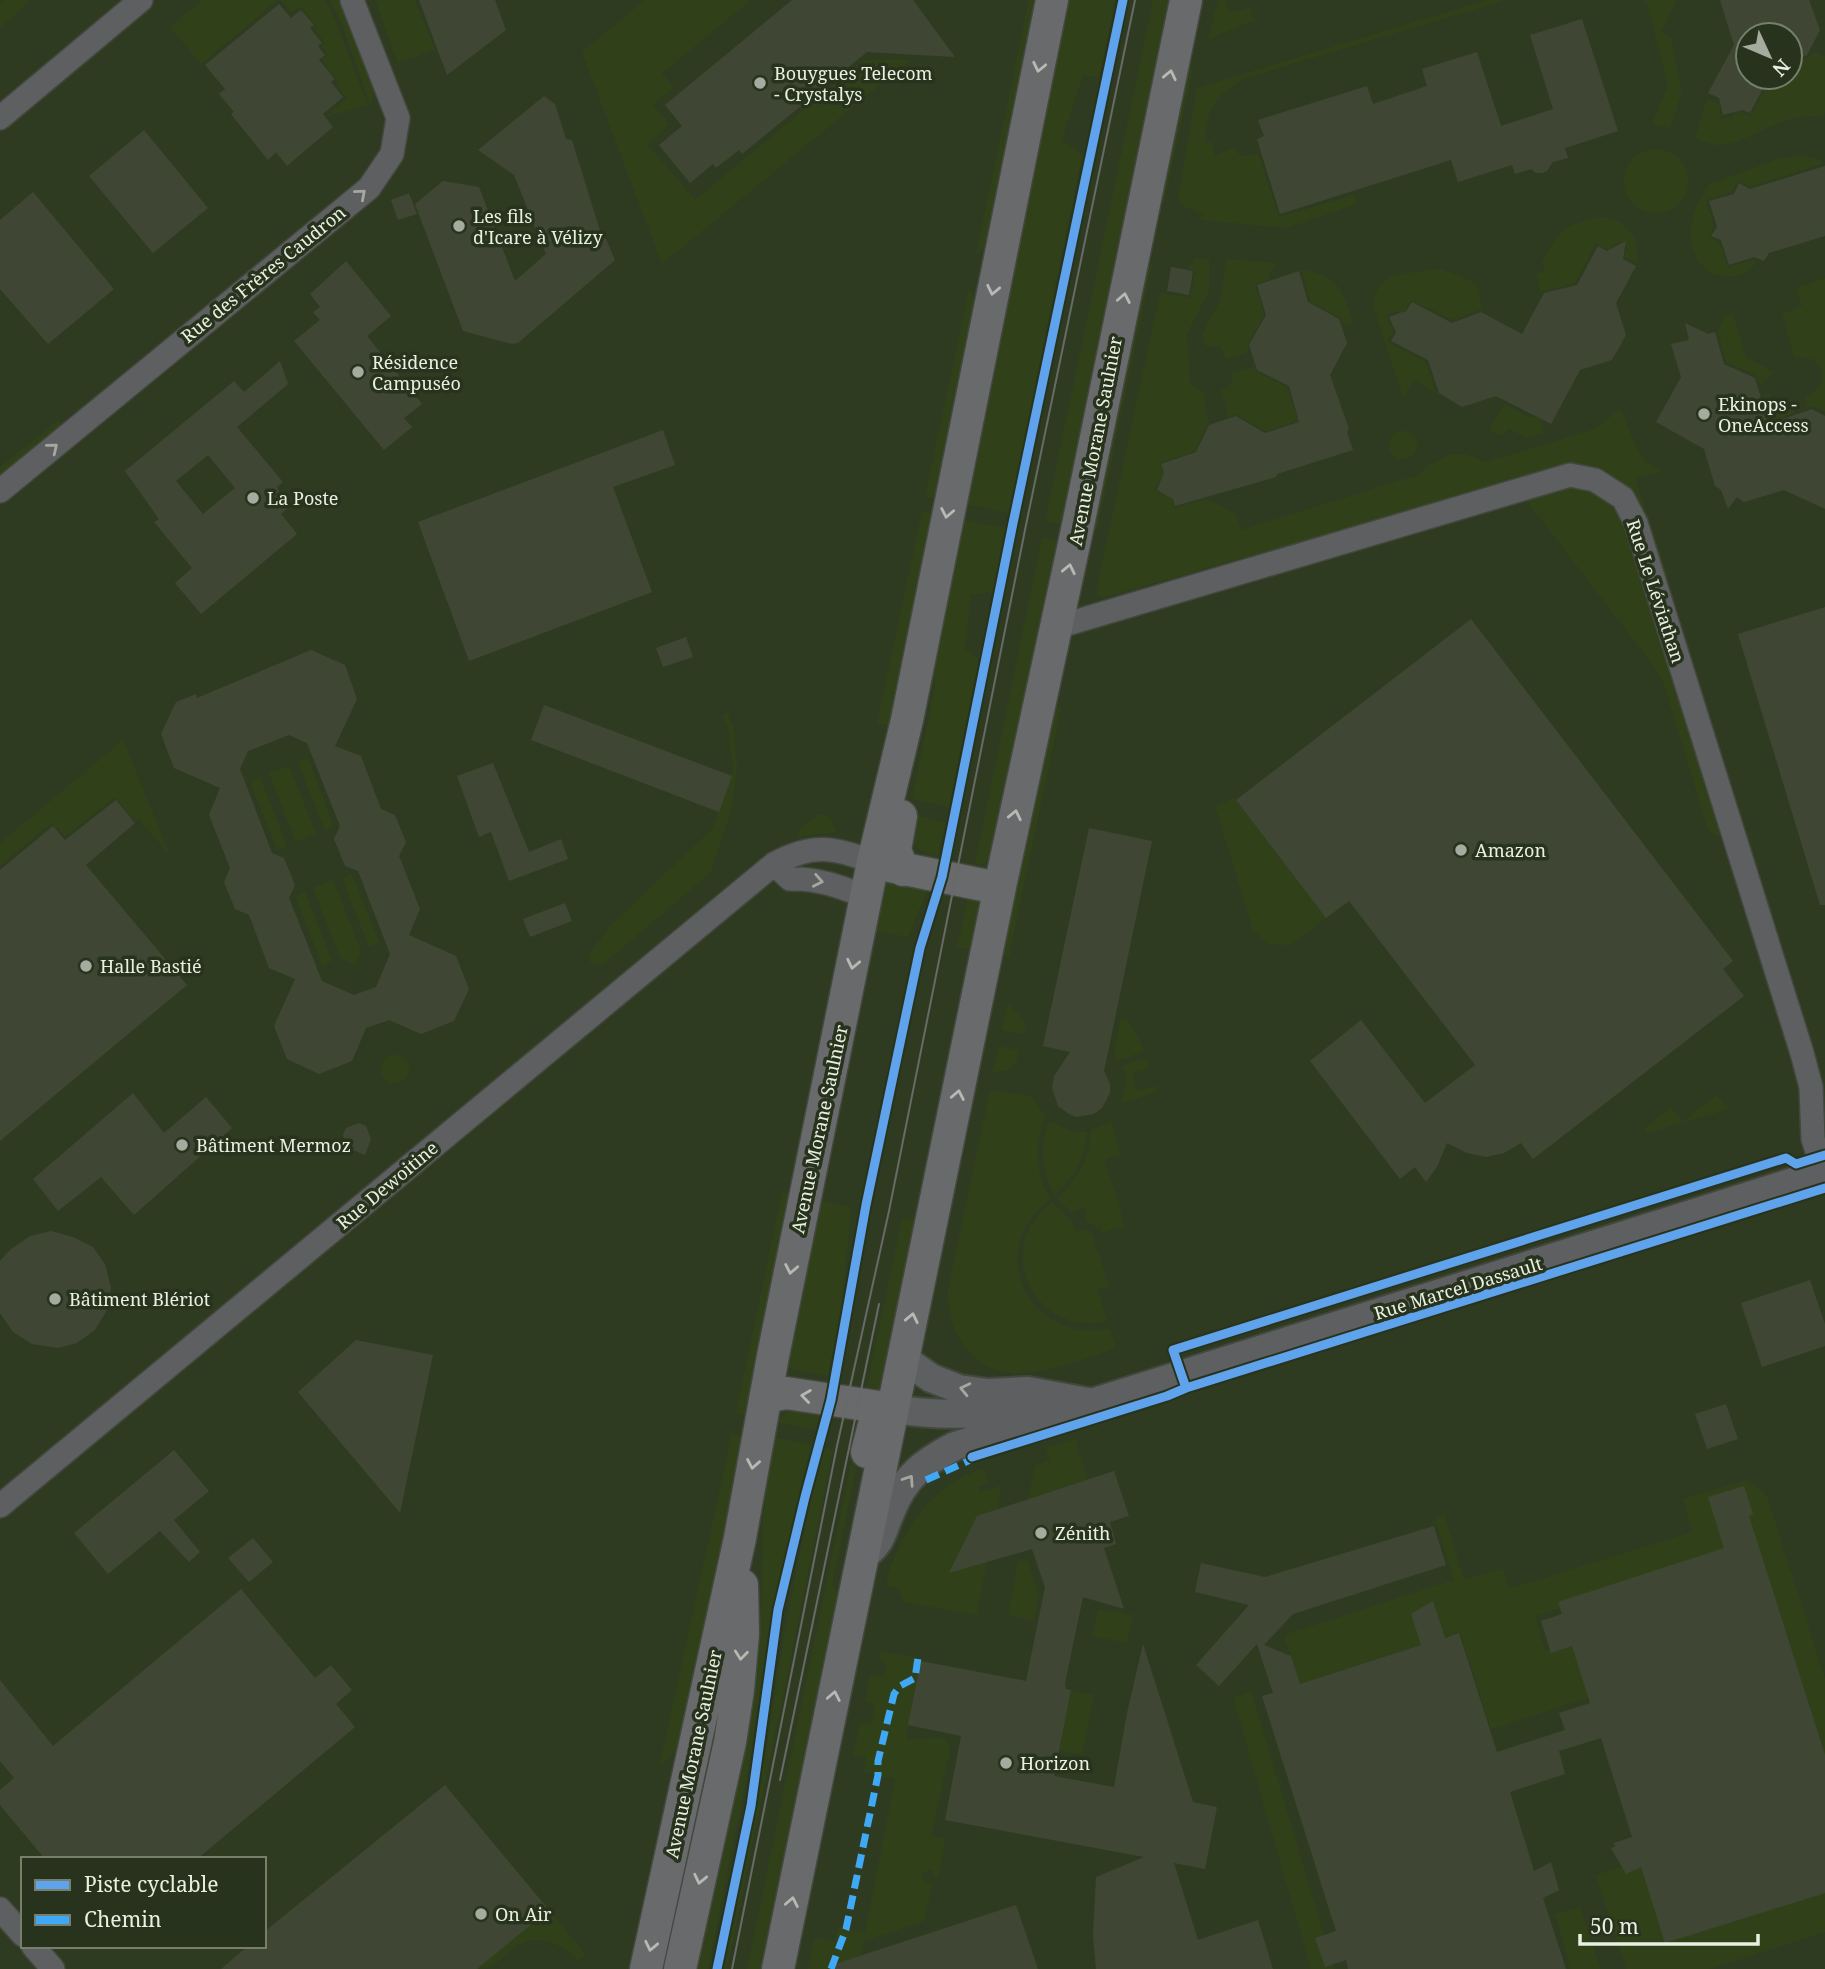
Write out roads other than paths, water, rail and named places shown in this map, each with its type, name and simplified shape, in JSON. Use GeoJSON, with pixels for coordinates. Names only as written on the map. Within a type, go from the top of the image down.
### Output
{"type":"FeatureCollection","features":[{"type":"Feature","properties":{"kind":"main road","name":"Avenue Morane Saulnier"},"geometry":{"type":"LineString","coordinates":[[646,1969],[740,1538],[867,897],[888,866],[895,850],[916,743],[907,720],[1052,0]]}},
{"type":"Feature","properties":{"kind":"main road","name":"Avenue Morane Saulnier"},"geometry":{"type":"LineString","coordinates":[[778,1969],[859,1573],[881,1407],[904,1359],[1186,0]]}},
{"type":"Feature","properties":{"kind":"main road"},"geometry":{"type":"LineString","coordinates":[[888,866],[988,886],[1001,882]]}},
{"type":"Feature","properties":{"kind":"main road"},"geometry":{"type":"LineString","coordinates":[[766,1397],[786,1393],[881,1407]]}},
{"type":"Feature","properties":{"kind":"main road","name":"Avenue Morane Saulnier"},"geometry":{"type":"LineString","coordinates":[[680,1969],[730,1742],[738,1690],[743,1634],[740,1538]]}},
{"type":"Feature","properties":{"kind":"street"},"geometry":{"type":"LineString","coordinates":[[0,118],[141,0]]}},
{"type":"Feature","properties":{"kind":"street","name":"Rue des Frères Caudron"},"geometry":{"type":"LineString","coordinates":[[0,491],[369,188],[392,154],[398,118],[352,0]]}},
{"type":"Feature","properties":{"kind":"street","name":"Rue Le Léviathan"},"geometry":{"type":"LineString","coordinates":[[1056,627],[1570,475],[1595,480],[1623,498],[1636,523],[1802,1053],[1811,1087],[1813,1139],[1825,1172]]}},
{"type":"Feature","properties":{"kind":"street","name":"Rue Dewoitine"},"geometry":{"type":"LineString","coordinates":[[0,1506],[774,864],[786,857],[814,849],[841,850],[888,866]]}},
{"type":"Feature","properties":{"kind":"street"},"geometry":{"type":"LineString","coordinates":[[774,864],[790,879],[834,884],[867,897]]}},
{"type":"Feature","properties":{"kind":"street","name":"Rue Marcel Dassault"},"geometry":{"type":"LineString","coordinates":[[859,1573],[879,1544],[892,1508],[910,1476],[937,1455],[955,1446],[1825,1172]]}},
{"type":"Feature","properties":{"kind":"street","name":"Rue Marcel Dassault"},"geometry":{"type":"LineString","coordinates":[[904,1359],[931,1378],[959,1388],[988,1393],[1028,1391],[1092,1403]]}},
{"type":"Feature","properties":{"kind":"street","name":"Rue Marcel Dassault"},"geometry":{"type":"LineString","coordinates":[[881,1407],[960,1415],[1001,1411],[1056,1398]]}},
{"type":"Feature","properties":{"kind":"street"},"geometry":{"type":"LineString","coordinates":[[0,1909],[21,1933]]}},
{"type":"Feature","properties":{"kind":"street"},"geometry":{"type":"LineString","coordinates":[[35,1948],[53,1969]]}},
{"type":"Feature","properties":{"kind":"tram line"},"geometry":{"type":"LineString","coordinates":[[732,1969],[1135,0]]}},
{"type":"Feature","properties":{"kind":"tram line"},"geometry":{"type":"LineString","coordinates":[[780,1780],[879,1304]]}},
{"type":"Feature","properties":{"kind":"place","name":"Bouygues Telecom - Crystalys"},"geometry":{"type":"Point","coordinates":[760,83]}},
{"type":"Feature","properties":{"kind":"place","name":"Les fils d'Icare à Vélizy"},"geometry":{"type":"Point","coordinates":[459,226]}},
{"type":"Feature","properties":{"kind":"place","name":"Résidence Campuséo"},"geometry":{"type":"Point","coordinates":[358,372]}},
{"type":"Feature","properties":{"kind":"place","name":"Ekinops - OneAccess"},"geometry":{"type":"Point","coordinates":[1704,414]}},
{"type":"Feature","properties":{"kind":"place","name":"La Poste"},"geometry":{"type":"Point","coordinates":[253,498]}},
{"type":"Feature","properties":{"kind":"place","name":"Amazon"},"geometry":{"type":"Point","coordinates":[1461,850]}},
{"type":"Feature","properties":{"kind":"place","name":"Halle Bastié"},"geometry":{"type":"Point","coordinates":[86,966]}},
{"type":"Feature","properties":{"kind":"place","name":"Bâtiment Mermoz"},"geometry":{"type":"Point","coordinates":[182,1145]}},
{"type":"Feature","properties":{"kind":"place","name":"Bâtiment Blériot"},"geometry":{"type":"Point","coordinates":[55,1299]}},
{"type":"Feature","properties":{"kind":"place","name":"Zénith"},"geometry":{"type":"Point","coordinates":[1041,1533]}},
{"type":"Feature","properties":{"kind":"place","name":"Horizon"},"geometry":{"type":"Point","coordinates":[1006,1763]}},
{"type":"Feature","properties":{"kind":"place","name":"On Air"},"geometry":{"type":"Point","coordinates":[481,1914]}}]}
